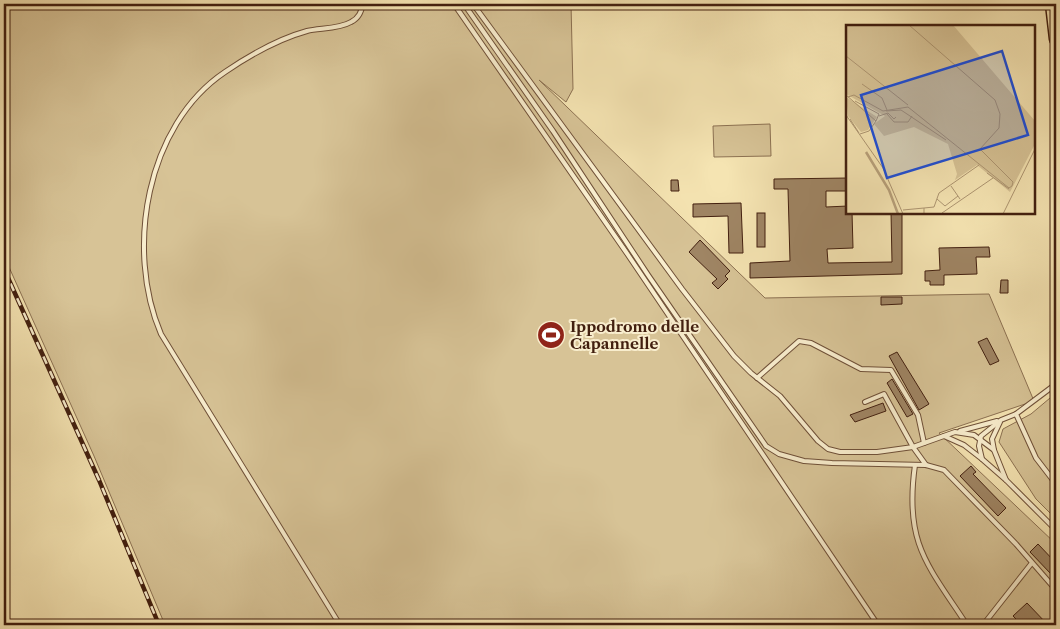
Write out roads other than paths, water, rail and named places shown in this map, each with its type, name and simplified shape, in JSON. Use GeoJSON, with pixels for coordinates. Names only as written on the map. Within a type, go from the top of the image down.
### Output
{"type":"FeatureCollection","features":[{"type":"Feature","properties":{"kind":"main road"},"geometry":{"type":"LineString","coordinates":[[1052,4],[1056,39]]}},
{"type":"Feature","properties":{"kind":"lane"},"geometry":{"type":"LineString","coordinates":[[340,625],[162,334],[153,312],[147,286],[145,225],[150,188],[165,150],[179,120],[199,94],[232,68],[280,42],[307,31],[352,22],[360,14],[363,4]]}},
{"type":"Feature","properties":{"kind":"lane"},"geometry":{"type":"LineString","coordinates":[[454,4],[626,252],[878,625]]}},
{"type":"Feature","properties":{"kind":"lane"},"geometry":{"type":"LineString","coordinates":[[464,4],[553,131],[648,275],[766,446],[785,456],[811,462],[926,465],[948,473],[1019,547],[1031,564],[1056,590]]}},
{"type":"Feature","properties":{"kind":"lane"},"geometry":{"type":"LineString","coordinates":[[474,4],[682,289],[734,356],[757,378],[780,396],[818,441],[828,449],[840,452],[877,452],[913,447],[942,436],[1016,414],[1056,384]]}},
{"type":"Feature","properties":{"kind":"lane"},"geometry":{"type":"LineString","coordinates":[[757,378],[799,341],[811,343],[862,369],[892,370],[918,415],[924,443]]}},
{"type":"Feature","properties":{"kind":"lane"},"geometry":{"type":"LineString","coordinates":[[865,402],[884,394],[913,447],[926,465]]}},
{"type":"Feature","properties":{"kind":"lane"},"geometry":{"type":"LineString","coordinates":[[1016,414],[1036,458],[1056,484]]}},
{"type":"Feature","properties":{"kind":"lane"},"geometry":{"type":"LineString","coordinates":[[982,459],[979,446],[980,438],[1001,420]]}},
{"type":"Feature","properties":{"kind":"lane"},"geometry":{"type":"LineString","coordinates":[[1001,420],[994,434],[994,450],[1006,480]]}},
{"type":"Feature","properties":{"kind":"lane"},"geometry":{"type":"LineString","coordinates":[[956,432],[980,438],[994,450]]}},
{"type":"Feature","properties":{"kind":"lane"},"geometry":{"type":"LineString","coordinates":[[942,436],[964,445],[982,459],[1056,530]]}},
{"type":"Feature","properties":{"kind":"lane"},"geometry":{"type":"LineString","coordinates":[[915,465],[911,505],[918,543],[929,567],[967,625]]}},
{"type":"Feature","properties":{"kind":"lane"},"geometry":{"type":"LineString","coordinates":[[983,625],[1031,564]]}},
{"type":"Feature","properties":{"kind":"railway"},"geometry":{"type":"LineString","coordinates":[[4,269],[99,480],[159,625]]}},
{"type":"Feature","properties":{"kind":"place","name":"Ippodromo delle Capannelle"},"geometry":{"type":"Point","coordinates":[551,335]}}]}
